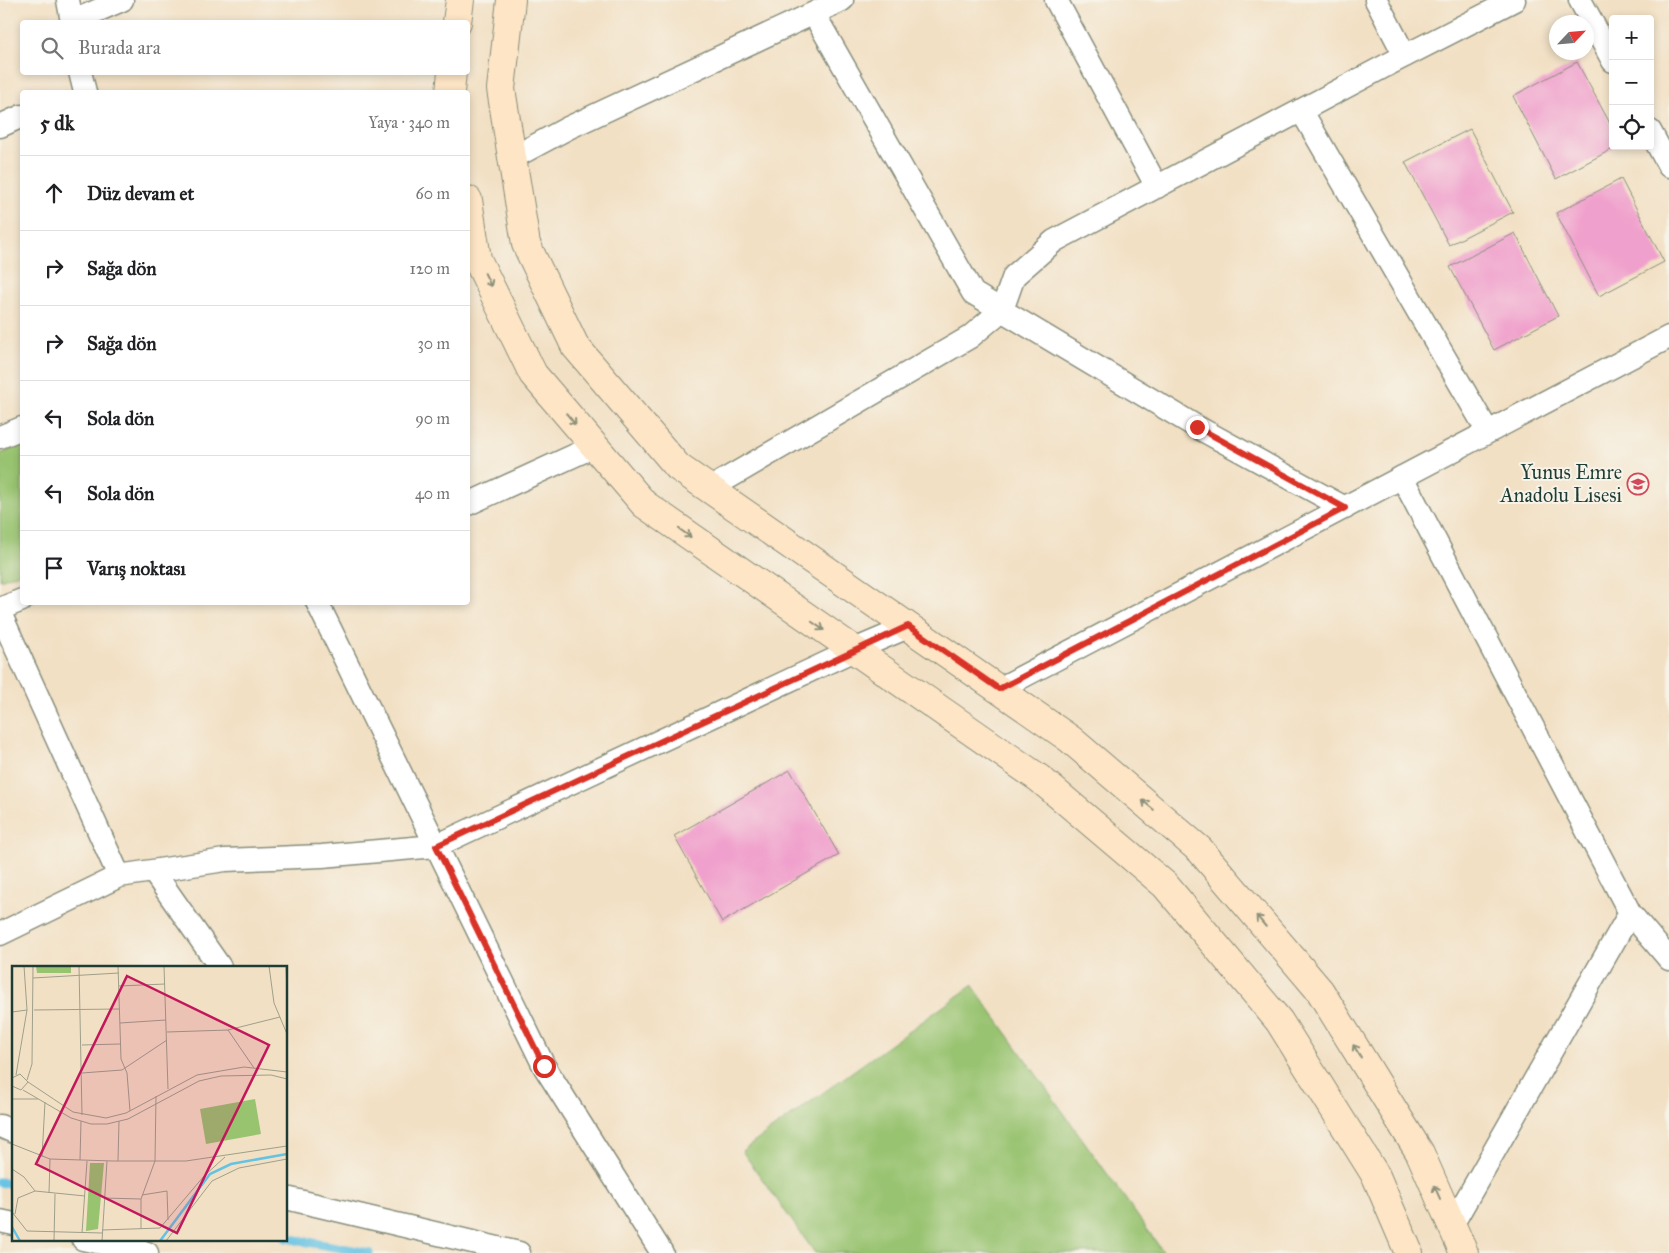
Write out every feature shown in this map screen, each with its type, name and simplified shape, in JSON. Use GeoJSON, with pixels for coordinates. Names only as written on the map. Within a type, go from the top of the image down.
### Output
{"type":"FeatureCollection","features":[{"type":"Feature","properties":{"kind":"main road"},"geometry":{"type":"LineString","coordinates":[[457,20],[460,0]]}},
{"type":"Feature","properties":{"kind":"main road"},"geometry":{"type":"LineString","coordinates":[[511,0],[501,89],[526,244],[576,346],[678,467],[1078,745],[1200,850],[1320,991],[1420,1152],[1464,1253]]}},
{"type":"Feature","properties":{"kind":"main road"},"geometry":{"type":"LineString","coordinates":[[450,90],[452,75]]}},
{"type":"Feature","properties":{"kind":"main road"},"geometry":{"type":"LineString","coordinates":[[470,213],[477,259],[533,374],[644,504],[1040,779],[1165,886],[1279,1021],[1376,1176],[1409,1253]]}},
{"type":"Feature","properties":{"kind":"street"},"geometry":{"type":"LineString","coordinates":[[70,15],[122,0]]}},
{"type":"Feature","properties":{"kind":"street"},"geometry":{"type":"LineString","coordinates":[[512,158],[568,128],[842,0]]}},
{"type":"Feature","properties":{"kind":"street"},"geometry":{"type":"LineString","coordinates":[[1056,0],[1157,187]]}},
{"type":"Feature","properties":{"kind":"street"},"geometry":{"type":"LineString","coordinates":[[1376,0],[1405,56]]}},
{"type":"Feature","properties":{"kind":"street"},"geometry":{"type":"LineString","coordinates":[[709,488],[970,337],[1002,310],[1014,276],[1054,241],[1514,0]]}},
{"type":"Feature","properties":{"kind":"street"},"geometry":{"type":"LineString","coordinates":[[1580,0],[1612,60]]}},
{"type":"Feature","properties":{"kind":"street"},"geometry":{"type":"LineString","coordinates":[[814,14],[973,294],[1197,427],[1345,508]]}},
{"type":"Feature","properties":{"kind":"street"},"geometry":{"type":"LineString","coordinates":[[1301,110],[1488,432]]}},
{"type":"Feature","properties":{"kind":"street"},"geometry":{"type":"LineString","coordinates":[[0,126],[20,117]]}},
{"type":"Feature","properties":{"kind":"street"},"geometry":{"type":"LineString","coordinates":[[1654,138],[1669,166]]}},
{"type":"Feature","properties":{"kind":"street"},"geometry":{"type":"LineString","coordinates":[[999,689],[1669,337]]}},
{"type":"Feature","properties":{"kind":"street"},"geometry":{"type":"LineString","coordinates":[[0,438],[20,429]]}},
{"type":"Feature","properties":{"kind":"street"},"geometry":{"type":"LineString","coordinates":[[470,503],[595,446]]}},
{"type":"Feature","properties":{"kind":"street"},"geometry":{"type":"LineString","coordinates":[[1402,477],[1630,913],[1669,959]]}},
{"type":"Feature","properties":{"kind":"street"},"geometry":{"type":"LineString","coordinates":[[0,609],[20,601]]}},
{"type":"Feature","properties":{"kind":"street"},"geometry":{"type":"LineString","coordinates":[[318,605],[544,1066],[662,1253]]}},
{"type":"Feature","properties":{"kind":"street"},"geometry":{"type":"LineString","coordinates":[[0,613],[119,876]]}},
{"type":"Feature","properties":{"kind":"street"},"geometry":{"type":"LineString","coordinates":[[0,934],[119,876],[225,860],[322,856],[436,846],[908,626]]}},
{"type":"Feature","properties":{"kind":"street"},"geometry":{"type":"LineString","coordinates":[[153,871],[219,966]]}},
{"type":"Feature","properties":{"kind":"street"},"geometry":{"type":"LineString","coordinates":[[1452,1225],[1630,913]]}},
{"type":"Feature","properties":{"kind":"street"},"geometry":{"type":"LineString","coordinates":[[0,1126],[12,1131]]}},
{"type":"Feature","properties":{"kind":"street"},"geometry":{"type":"LineString","coordinates":[[288,1198],[519,1253]]}},
{"type":"Feature","properties":{"kind":"street"},"geometry":{"type":"LineString","coordinates":[[88,1240],[147,1253]]}},
{"type":"Feature","properties":{"kind":"green space"},"geometry":{"type":"Polygon","coordinates":[[[20,446],[20,573],[0,580],[0,454],[20,446]]]}},
{"type":"Feature","properties":{"kind":"green space"},"geometry":{"type":"Polygon","coordinates":[[[973,985],[1164,1253],[815,1253],[742,1151],[973,985]]]}},
{"type":"Feature","properties":{"kind":"building"},"geometry":{"type":"Polygon","coordinates":[[[1577,62],[1609,122],[1610,150],[1556,179],[1513,96],[1577,62]]]}},
{"type":"Feature","properties":{"kind":"building"},"geometry":{"type":"Polygon","coordinates":[[[1470,129],[1513,212],[1449,245],[1405,162],[1470,129]]]}},
{"type":"Feature","properties":{"kind":"building"},"geometry":{"type":"Polygon","coordinates":[[[1621,179],[1664,262],[1599,296],[1556,213],[1621,179]]]}},
{"type":"Feature","properties":{"kind":"building"},"geometry":{"type":"Polygon","coordinates":[[[1515,233],[1558,316],[1494,350],[1450,267],[1515,233]]]}},
{"type":"Feature","properties":{"kind":"building"},"geometry":{"type":"Polygon","coordinates":[[[790,770],[839,855],[722,922],[674,836],[790,770]]]}},
{"type":"Feature","properties":{"kind":"waterway"},"geometry":{"type":"LineString","coordinates":[[0,1182],[12,1185]]}},
{"type":"Feature","properties":{"kind":"waterway"},"geometry":{"type":"LineString","coordinates":[[288,1238],[369,1253]]}},
{"type":"Feature","properties":{"kind":"place","name":"Yunus Emre Anadolu Lisesi"},"geometry":{"type":"Point","coordinates":[1638,484]}},
{"type":"Feature","properties":{"kind":"route"},"geometry":{"type":"LineString","coordinates":[[544,1066],[436,846],[908,626],[999,689],[1345,508],[1197,427]]}}]}
